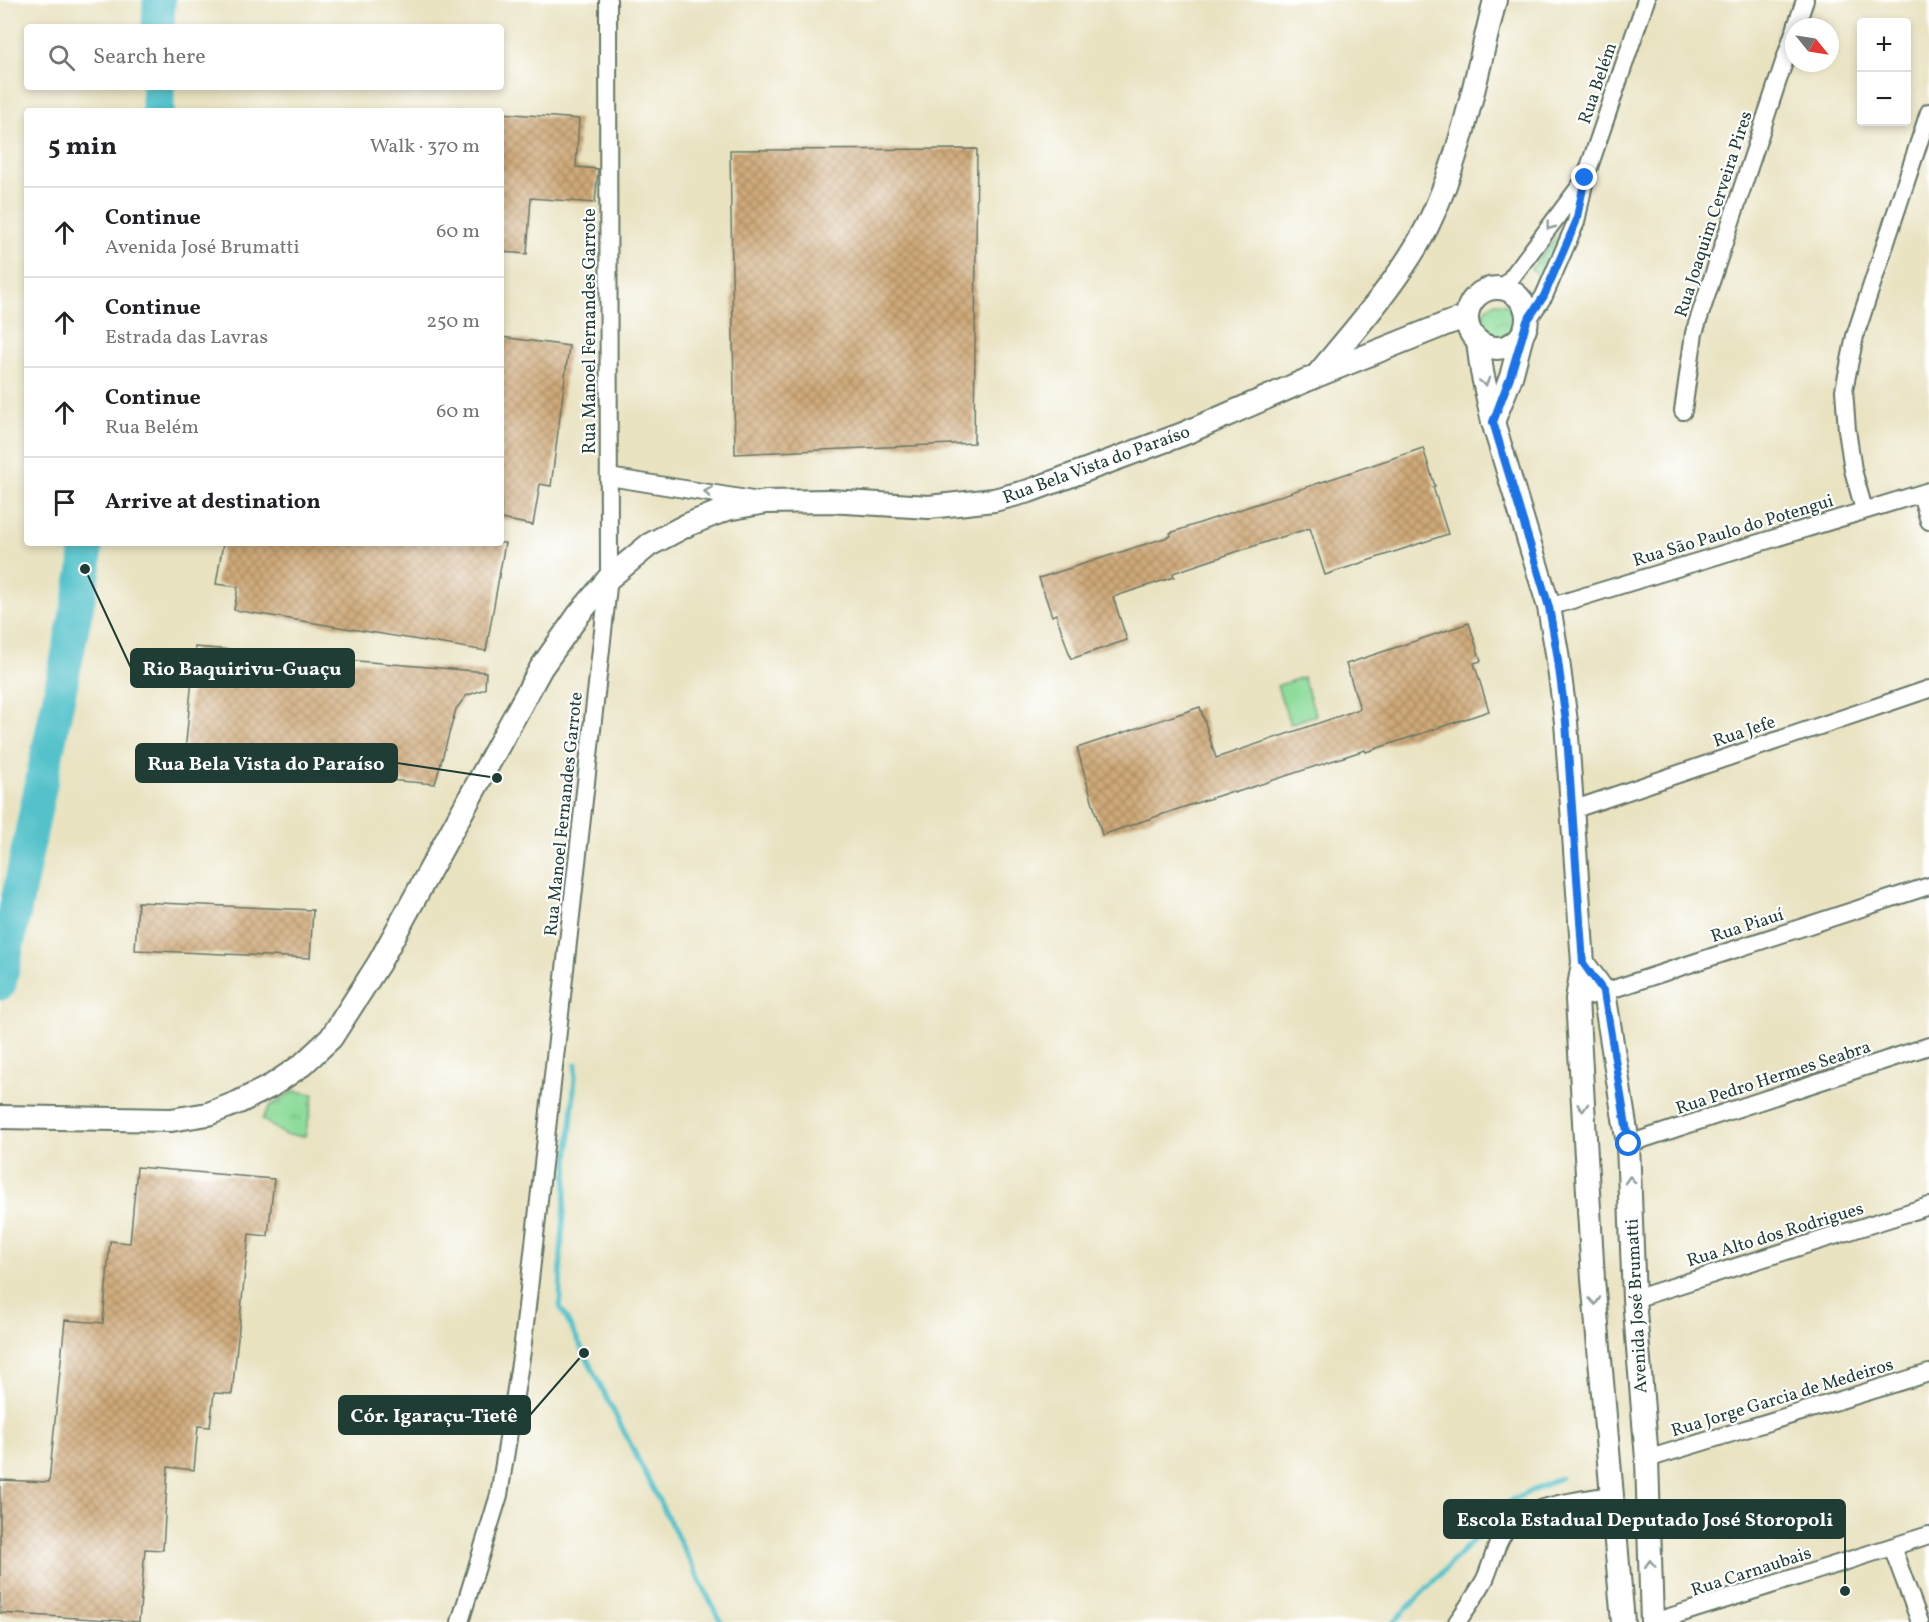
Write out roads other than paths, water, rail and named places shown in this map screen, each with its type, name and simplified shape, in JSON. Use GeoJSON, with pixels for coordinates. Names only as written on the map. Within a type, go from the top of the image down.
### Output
{"type":"FeatureCollection","features":[{"type":"Feature","properties":{"kind":"main road"},"geometry":{"type":"LineString","coordinates":[[1316,376],[1404,265],[1426,228],[1448,181],[1495,0]]}},
{"type":"Feature","properties":{"kind":"main road"},"geometry":{"type":"LineString","coordinates":[[1493,422],[1525,328],[1526,310],[1514,293],[1493,288],[1483,291],[1468,309],[1467,321],[1473,336],[1487,347],[1506,347],[1515,342],[1525,328]]}},
{"type":"Feature","properties":{"kind":"main road"},"geometry":{"type":"LineString","coordinates":[[1347,339],[1383,336],[1475,298]]}},
{"type":"Feature","properties":{"kind":"main road","name":"Rua Bela Vista do Paraíso"},"geometry":{"type":"LineString","coordinates":[[0,1118],[171,1120],[208,1114],[271,1086],[302,1065],[331,1038],[379,963],[541,668],[579,614],[609,578],[649,545],[687,525],[727,509],[766,502],[829,501],[929,507],[994,500],[1029,492],[1183,434],[1316,376],[1448,323],[1457,320],[1467,321]]}},
{"type":"Feature","properties":{"kind":"main road","name":"Avenida José Brumatti"},"geometry":{"type":"LineString","coordinates":[[1478,342],[1493,422],[1549,607],[1566,722],[1583,963],[1577,999],[1593,1279],[1623,1622]]}},
{"type":"Feature","properties":{"kind":"main road"},"geometry":{"type":"LineString","coordinates":[[1583,963],[1604,992]]}},
{"type":"Feature","properties":{"kind":"main road","name":"Avenida José Brumatti"},"geometry":{"type":"LineString","coordinates":[[1604,992],[1629,1144],[1634,1299],[1647,1459],[1653,1622]]}},
{"type":"Feature","properties":{"kind":"street","name":"Rua Manoel Fernandes Garrote"},"geometry":{"type":"LineString","coordinates":[[460,1622],[499,1495],[522,1351],[609,578],[608,0]]}},
{"type":"Feature","properties":{"kind":"street","name":"Rua Belém"},"geometry":{"type":"LineString","coordinates":[[1525,328],[1544,296],[1576,222],[1585,178],[1646,0]]}},
{"type":"Feature","properties":{"kind":"street"},"geometry":{"type":"LineString","coordinates":[[1799,18],[1805,0]]}},
{"type":"Feature","properties":{"kind":"street","name":"Rua Joaquim Cerveira Pires"},"geometry":{"type":"LineString","coordinates":[[1683,411],[1694,333],[1785,59]]}},
{"type":"Feature","properties":{"kind":"street"},"geometry":{"type":"LineString","coordinates":[[1864,510],[1853,470],[1844,390],[1855,336],[1929,112]]}},
{"type":"Feature","properties":{"kind":"street","name":"Rua Belém"},"geometry":{"type":"LineString","coordinates":[[1503,289],[1585,178]]}},
{"type":"Feature","properties":{"kind":"street"},"geometry":{"type":"LineString","coordinates":[[609,477],[766,502]]}},
{"type":"Feature","properties":{"kind":"street"},"geometry":{"type":"LineString","coordinates":[[1925,492],[1929,521]]}},
{"type":"Feature","properties":{"kind":"street","name":"Rua São Paulo do Potengui"},"geometry":{"type":"LineString","coordinates":[[1549,607],[1925,492]]}},
{"type":"Feature","properties":{"kind":"street","name":"Rua Jefe"},"geometry":{"type":"LineString","coordinates":[[1572,810],[1929,689]]}},
{"type":"Feature","properties":{"kind":"street","name":"Rua Piauí"},"geometry":{"type":"LineString","coordinates":[[1577,999],[1929,886]]}},
{"type":"Feature","properties":{"kind":"street","name":"Rua Pedro Hermes Seabra"},"geometry":{"type":"LineString","coordinates":[[1629,1144],[1929,1046]]}},
{"type":"Feature","properties":{"kind":"street","name":"Rua Alto dos Rodrigues"},"geometry":{"type":"LineString","coordinates":[[1634,1299],[1929,1206]]}},
{"type":"Feature","properties":{"kind":"street","name":"Rua Jorge Garcia de Medeiros"},"geometry":{"type":"LineString","coordinates":[[1647,1459],[1929,1373]]}},
{"type":"Feature","properties":{"kind":"street"},"geometry":{"type":"LineString","coordinates":[[1457,1622],[1485,1579],[1500,1541],[1510,1526],[1529,1515],[1556,1505],[1611,1495]]}},
{"type":"Feature","properties":{"kind":"street","name":"Rua Carnaubais"},"geometry":{"type":"LineString","coordinates":[[1653,1622],[1929,1534]]}},
{"type":"Feature","properties":{"kind":"street"},"geometry":{"type":"LineString","coordinates":[[1892,1547],[1920,1622]]}},
{"type":"Feature","properties":{"kind":"waterway"},"geometry":{"type":"LineString","coordinates":[[158,24],[159,0]]}},
{"type":"Feature","properties":{"kind":"waterway"},"geometry":{"type":"LineString","coordinates":[[158,90],[158,108]]}},
{"type":"Feature","properties":{"kind":"waterway"},"geometry":{"type":"LineString","coordinates":[[0,984],[85,569],[86,546]]}},
{"type":"Feature","properties":{"kind":"waterway"},"geometry":{"type":"LineString","coordinates":[[576,1064],[561,1251],[560,1306],[721,1622]]}},
{"type":"Feature","properties":{"kind":"waterway"},"geometry":{"type":"LineString","coordinates":[[1394,1622],[1512,1500],[1560,1478]]}},
{"type":"Feature","properties":{"kind":"place","name":"Rio Baquirivu-Guaçu"},"geometry":{"type":"Point","coordinates":[85,569]}},
{"type":"Feature","properties":{"kind":"place","name":"Rua Bela Vista do Paraíso"},"geometry":{"type":"Point","coordinates":[497,778]}},
{"type":"Feature","properties":{"kind":"place","name":"Cór. Igaraçu-Tietê"},"geometry":{"type":"Point","coordinates":[584,1353]}},
{"type":"Feature","properties":{"kind":"place","name":"Escola Estadual Deputado José Storopoli"},"geometry":{"type":"Point","coordinates":[1845,1591]}}]}
